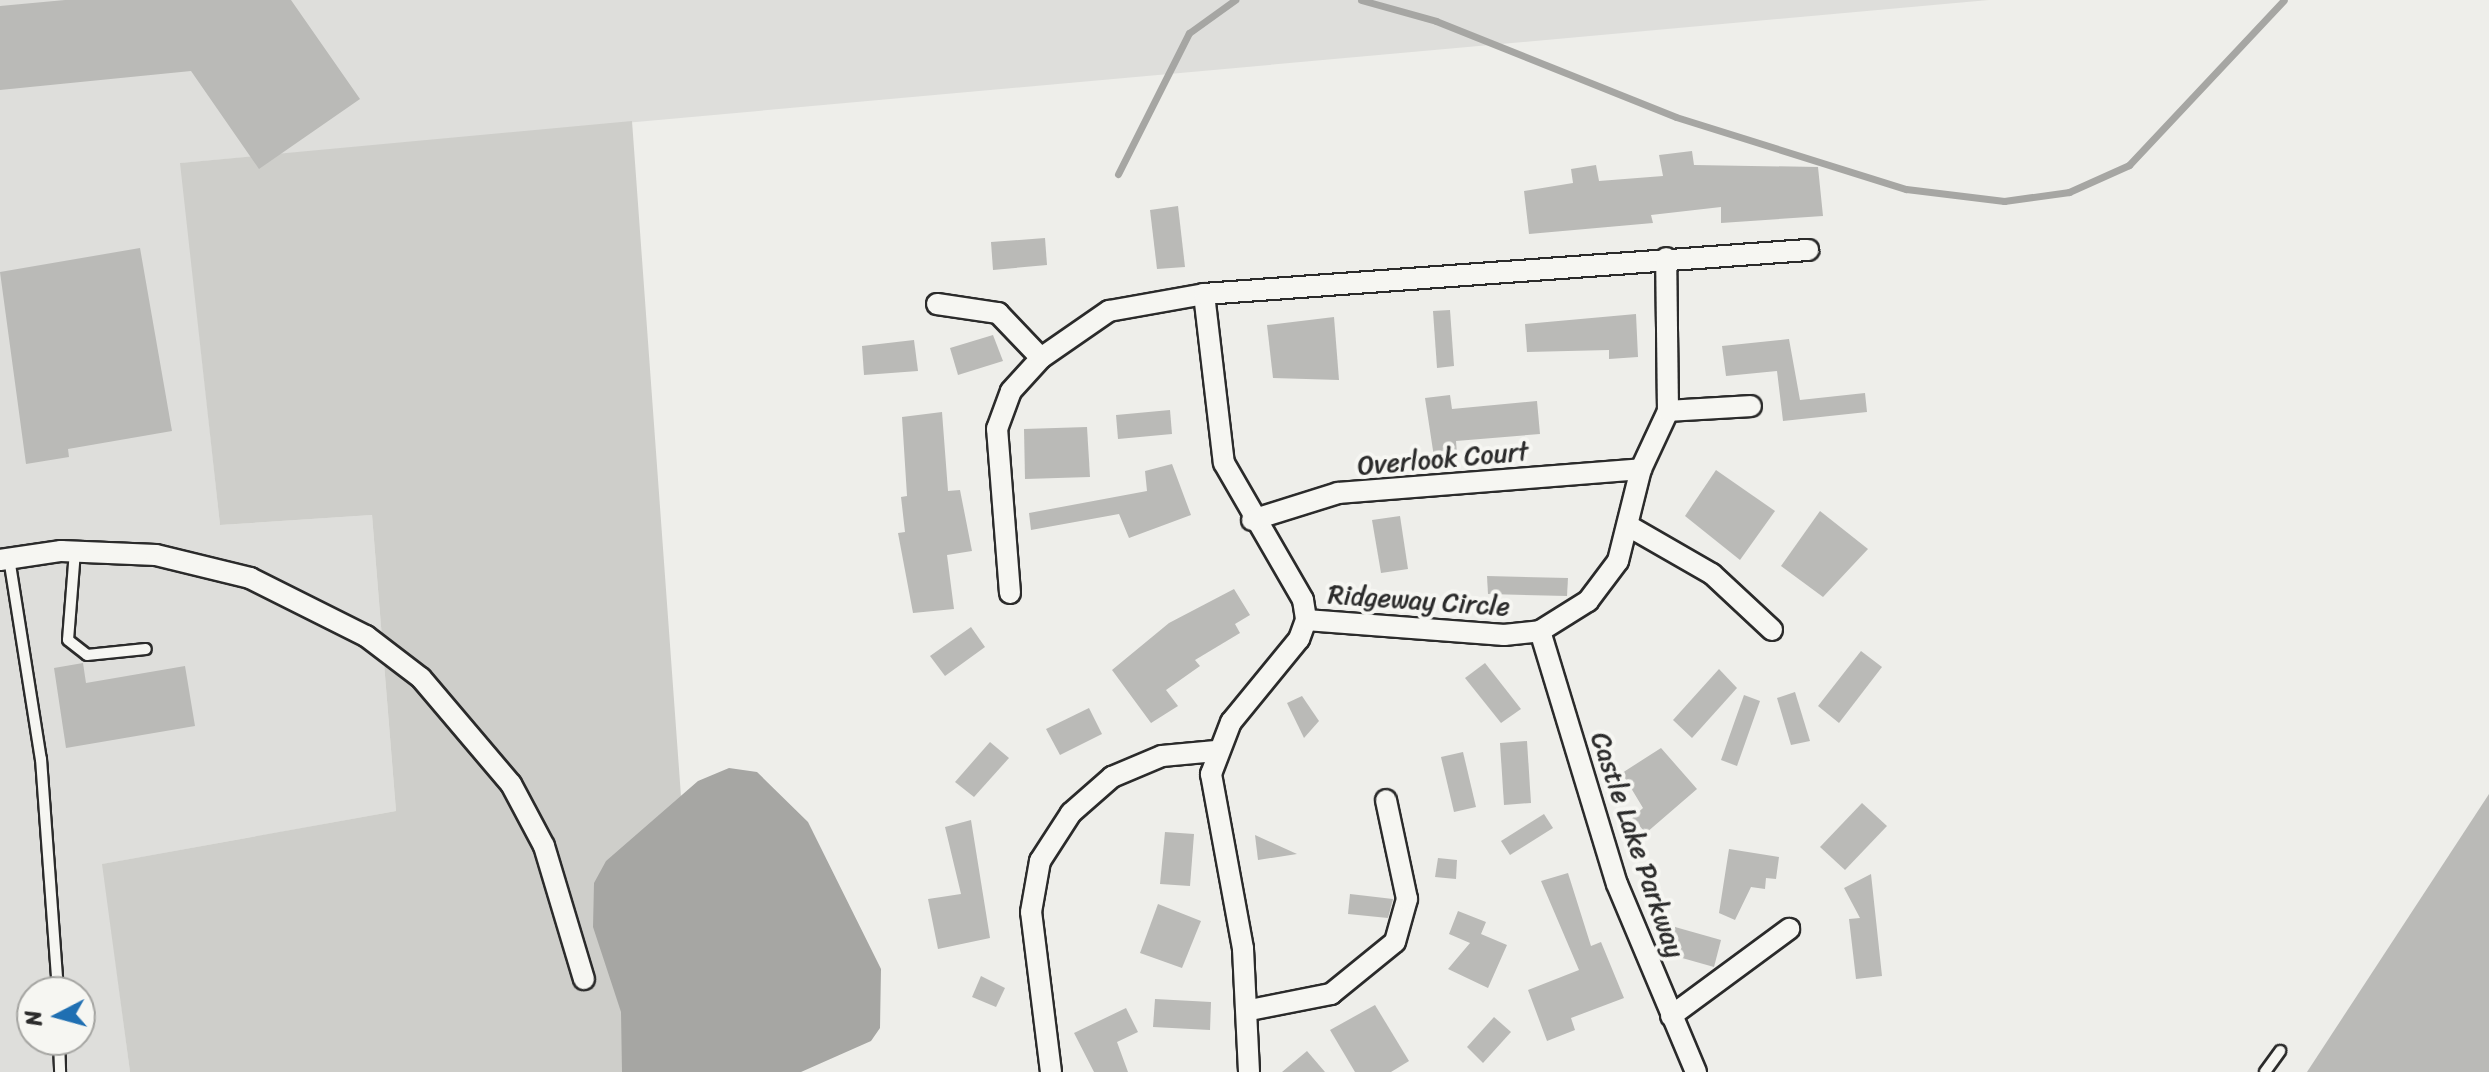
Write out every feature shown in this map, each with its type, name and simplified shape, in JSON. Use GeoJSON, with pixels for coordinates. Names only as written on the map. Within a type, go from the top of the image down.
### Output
{"type":"FeatureCollection","features":[{"type":"Feature","properties":{"kind":"street"},"geometry":{"type":"LineString","coordinates":[[1010,593],[997,429],[1011,391],[1041,358],[1109,311],[1204,294],[1808,250]]}},
{"type":"Feature","properties":{"kind":"street","name":"Ridgeway Circle"},"geometry":{"type":"LineString","coordinates":[[1306,620],[1504,635],[1540,631],[1588,601],[1632,528],[1641,469],[1668,411],[1666,258]]}},
{"type":"Feature","properties":{"kind":"street"},"geometry":{"type":"LineString","coordinates":[[1204,294],[1224,463],[1252,520],[1303,600],[1306,620],[1216,751],[1211,797],[1250,1010],[1249,1072]]}},
{"type":"Feature","properties":{"kind":"street"},"geometry":{"type":"LineString","coordinates":[[937,304],[998,313],[1041,358]]}},
{"type":"Feature","properties":{"kind":"street"},"geometry":{"type":"LineString","coordinates":[[1668,411],[1751,406]]}},
{"type":"Feature","properties":{"kind":"street","name":"Overlook Court"},"geometry":{"type":"LineString","coordinates":[[1252,520],[1338,493],[1641,469]]}},
{"type":"Feature","properties":{"kind":"street"},"geometry":{"type":"LineString","coordinates":[[1632,528],[1712,574],[1772,630]]}},
{"type":"Feature","properties":{"kind":"street"},"geometry":{"type":"LineString","coordinates":[[5,559],[75,551],[156,555],[250,578],[366,636],[421,678],[470,728],[531,821],[569,911],[584,979]]}},
{"type":"Feature","properties":{"kind":"street","name":"Castle Lake Parkway"},"geometry":{"type":"LineString","coordinates":[[1540,631],[1617,884],[1696,1072]]}},
{"type":"Feature","properties":{"kind":"street"},"geometry":{"type":"LineString","coordinates":[[1051,1072],[1031,912],[1040,861],[1071,813],[1112,777],[1162,756],[1216,751]]}},
{"type":"Feature","properties":{"kind":"street"},"geometry":{"type":"LineString","coordinates":[[1250,1010],[1331,994],[1395,942],[1407,899],[1386,800]]}},
{"type":"Feature","properties":{"kind":"street"},"geometry":{"type":"LineString","coordinates":[[1671,1016],[1789,929]]}},
{"type":"Feature","properties":{"kind":"lane"},"geometry":{"type":"LineString","coordinates":[[75,551],[68,640],[87,655],[146,649]]}},
{"type":"Feature","properties":{"kind":"lane"},"geometry":{"type":"LineString","coordinates":[[5,559],[41,759],[57,976]]}},
{"type":"Feature","properties":{"kind":"lane"},"geometry":{"type":"LineString","coordinates":[[2265,1072],[2280,1051]]}},
{"type":"Feature","properties":{"kind":"shaded area"},"geometry":{"type":"Polygon","coordinates":[[[0,0],[1989,0],[181,163],[220,525],[372,515],[396,811],[103,864],[130,1072],[0,1072],[0,0]]]}},
{"type":"Feature","properties":{"kind":"shaded area"},"geometry":{"type":"Polygon","coordinates":[[[632,121],[701,1072],[130,1072],[102,864],[396,811],[372,515],[220,525],[180,163],[632,121]]]}},
{"type":"Feature","properties":{"kind":"shaded area"},"geometry":{"type":"Polygon","coordinates":[[[729,768],[757,772],[808,822],[881,969],[880,1028],[871,1041],[801,1072],[622,1072],[621,1012],[593,927],[594,883],[606,861],[698,781],[729,768]]]}},
{"type":"Feature","properties":{"kind":"building"},"geometry":{"type":"Polygon","coordinates":[[[65,0],[291,0],[360,99],[259,169],[191,71],[0,90],[0,6],[65,0]]]}},
{"type":"Feature","properties":{"kind":"building"},"geometry":{"type":"Polygon","coordinates":[[[1692,151],[1694,165],[1818,167],[1823,216],[1721,223],[1721,207],[1651,215],[1653,223],[1529,234],[1524,191],[1573,183],[1571,169],[1596,165],[1599,181],[1663,176],[1659,155],[1692,151]]]}},
{"type":"Feature","properties":{"kind":"building"},"geometry":{"type":"Polygon","coordinates":[[[1178,206],[1185,267],[1157,269],[1150,210],[1178,206]]]}},
{"type":"Feature","properties":{"kind":"building"},"geometry":{"type":"Polygon","coordinates":[[[1045,238],[1047,265],[993,270],[991,242],[1045,238]]]}},
{"type":"Feature","properties":{"kind":"building"},"geometry":{"type":"Polygon","coordinates":[[[140,248],[172,431],[68,449],[69,457],[26,464],[0,272],[140,248]]]}},
{"type":"Feature","properties":{"kind":"building"},"geometry":{"type":"Polygon","coordinates":[[[1450,310],[1454,366],[1437,368],[1433,311],[1450,310]]]}},
{"type":"Feature","properties":{"kind":"building"},"geometry":{"type":"Polygon","coordinates":[[[1636,314],[1638,357],[1609,359],[1609,350],[1527,352],[1525,324],[1636,314]]]}},
{"type":"Feature","properties":{"kind":"building"},"geometry":{"type":"Polygon","coordinates":[[[1334,317],[1339,380],[1273,378],[1267,325],[1334,317]]]}},
{"type":"Feature","properties":{"kind":"building"},"geometry":{"type":"Polygon","coordinates":[[[993,335],[1003,361],[958,375],[950,348],[993,335]]]}},
{"type":"Feature","properties":{"kind":"building"},"geometry":{"type":"Polygon","coordinates":[[[1789,339],[1800,400],[1865,393],[1867,412],[1783,421],[1777,371],[1726,376],[1722,346],[1789,339]]]}},
{"type":"Feature","properties":{"kind":"building"},"geometry":{"type":"Polygon","coordinates":[[[914,340],[918,371],[864,375],[862,346],[914,340]]]}},
{"type":"Feature","properties":{"kind":"building"},"geometry":{"type":"Polygon","coordinates":[[[1450,395],[1452,409],[1537,401],[1540,434],[1456,441],[1457,454],[1434,457],[1425,398],[1450,395]]]}},
{"type":"Feature","properties":{"kind":"building"},"geometry":{"type":"Polygon","coordinates":[[[1170,410],[1172,434],[1118,439],[1116,415],[1170,410]]]}},
{"type":"Feature","properties":{"kind":"building"},"geometry":{"type":"Polygon","coordinates":[[[942,412],[948,491],[960,490],[972,551],[947,555],[954,609],[913,613],[898,533],[905,532],[901,497],[907,496],[902,417],[942,412]]]}},
{"type":"Feature","properties":{"kind":"building"},"geometry":{"type":"Polygon","coordinates":[[[1087,427],[1090,477],[1025,479],[1024,429],[1087,427]]]}},
{"type":"Feature","properties":{"kind":"building"},"geometry":{"type":"Polygon","coordinates":[[[1172,464],[1191,515],[1129,538],[1119,514],[1031,530],[1029,513],[1147,491],[1145,471],[1172,464]]]}},
{"type":"Feature","properties":{"kind":"building"},"geometry":{"type":"Polygon","coordinates":[[[1716,470],[1775,511],[1740,560],[1685,516],[1716,470]]]}},
{"type":"Feature","properties":{"kind":"building"},"geometry":{"type":"Polygon","coordinates":[[[1820,511],[1868,549],[1823,597],[1781,566],[1820,511]]]}},
{"type":"Feature","properties":{"kind":"building"},"geometry":{"type":"Polygon","coordinates":[[[1400,516],[1408,569],[1381,573],[1372,520],[1400,516]]]}},
{"type":"Feature","properties":{"kind":"building"},"geometry":{"type":"Polygon","coordinates":[[[1487,576],[1568,578],[1567,596],[1488,594],[1487,576]]]}},
{"type":"Feature","properties":{"kind":"building"},"geometry":{"type":"Polygon","coordinates":[[[1234,589],[1250,615],[1235,624],[1240,633],[1195,660],[1200,666],[1166,690],[1178,706],[1151,723],[1112,670],[1169,623],[1234,589]]]}},
{"type":"Feature","properties":{"kind":"building"},"geometry":{"type":"Polygon","coordinates":[[[971,627],[985,647],[945,676],[930,656],[971,627]]]}},
{"type":"Feature","properties":{"kind":"building"},"geometry":{"type":"Polygon","coordinates":[[[1861,651],[1882,667],[1839,723],[1818,706],[1861,651]]]}},
{"type":"Feature","properties":{"kind":"building"},"geometry":{"type":"Polygon","coordinates":[[[83,663],[86,683],[185,666],[195,726],[66,748],[54,668],[83,663]]]}},
{"type":"Feature","properties":{"kind":"building"},"geometry":{"type":"Polygon","coordinates":[[[1485,663],[1521,709],[1501,723],[1465,678],[1485,663]]]}},
{"type":"Feature","properties":{"kind":"building"},"geometry":{"type":"Polygon","coordinates":[[[1719,669],[1737,688],[1692,738],[1673,720],[1719,669]]]}},
{"type":"Feature","properties":{"kind":"building"},"geometry":{"type":"Polygon","coordinates":[[[1795,692],[1810,741],[1791,745],[1777,698],[1795,692]]]}},
{"type":"Feature","properties":{"kind":"building"},"geometry":{"type":"Polygon","coordinates":[[[1744,695],[1760,701],[1737,766],[1721,760],[1744,695]]]}},
{"type":"Feature","properties":{"kind":"building"},"geometry":{"type":"Polygon","coordinates":[[[1302,696],[1319,721],[1304,738],[1287,703],[1302,696]]]}},
{"type":"Feature","properties":{"kind":"building"},"geometry":{"type":"Polygon","coordinates":[[[1089,708],[1102,734],[1060,755],[1046,729],[1089,708]]]}},
{"type":"Feature","properties":{"kind":"building"},"geometry":{"type":"Polygon","coordinates":[[[1527,741],[1531,803],[1504,805],[1500,743],[1527,741]]]}},
{"type":"Feature","properties":{"kind":"building"},"geometry":{"type":"Polygon","coordinates":[[[990,742],[1009,758],[974,797],[955,782],[990,742]]]}},
{"type":"Feature","properties":{"kind":"building"},"geometry":{"type":"Polygon","coordinates":[[[1661,748],[1697,789],[1646,833],[1632,818],[1643,808],[1622,773],[1661,748]]]}},
{"type":"Feature","properties":{"kind":"building"},"geometry":{"type":"Polygon","coordinates":[[[1463,752],[1476,807],[1454,812],[1441,757],[1463,752]]]}},
{"type":"Feature","properties":{"kind":"building"},"geometry":{"type":"Polygon","coordinates":[[[2489,794],[2489,1072],[2307,1072],[2489,794]]]}},
{"type":"Feature","properties":{"kind":"building"},"geometry":{"type":"Polygon","coordinates":[[[1862,803],[1887,826],[1845,870],[1820,847],[1862,803]]]}},
{"type":"Feature","properties":{"kind":"building"},"geometry":{"type":"Polygon","coordinates":[[[1544,814],[1553,828],[1510,855],[1501,841],[1544,814]]]}},
{"type":"Feature","properties":{"kind":"building"},"geometry":{"type":"Polygon","coordinates":[[[971,820],[990,938],[938,949],[928,899],[961,894],[945,827],[971,820]]]}},
{"type":"Feature","properties":{"kind":"building"},"geometry":{"type":"Polygon","coordinates":[[[1165,832],[1194,834],[1190,886],[1160,884],[1165,832]]]}},
{"type":"Feature","properties":{"kind":"building"},"geometry":{"type":"Polygon","coordinates":[[[1255,835],[1297,854],[1258,860],[1255,835]]]}},
{"type":"Feature","properties":{"kind":"building"},"geometry":{"type":"Polygon","coordinates":[[[1729,849],[1779,857],[1776,879],[1766,878],[1765,889],[1751,887],[1735,920],[1719,913],[1729,849]]]}},
{"type":"Feature","properties":{"kind":"building"},"geometry":{"type":"Polygon","coordinates":[[[1438,858],[1457,860],[1456,879],[1435,877],[1438,858]]]}},
{"type":"Feature","properties":{"kind":"building"},"geometry":{"type":"Polygon","coordinates":[[[1568,873],[1591,946],[1601,942],[1624,998],[1571,1018],[1575,1030],[1547,1041],[1528,990],[1579,970],[1541,881],[1568,873]]]}},
{"type":"Feature","properties":{"kind":"building"},"geometry":{"type":"Polygon","coordinates":[[[1871,874],[1882,976],[1856,979],[1849,919],[1860,918],[1844,888],[1871,874]]]}},
{"type":"Feature","properties":{"kind":"building"},"geometry":{"type":"Polygon","coordinates":[[[1350,894],[1393,899],[1388,918],[1348,914],[1350,894]]]}},
{"type":"Feature","properties":{"kind":"building"},"geometry":{"type":"Polygon","coordinates":[[[1158,904],[1201,921],[1182,968],[1140,953],[1158,904]]]}},
{"type":"Feature","properties":{"kind":"building"},"geometry":{"type":"Polygon","coordinates":[[[1458,911],[1486,922],[1481,934],[1507,945],[1488,988],[1448,969],[1470,943],[1449,934],[1458,911]]]}},
{"type":"Feature","properties":{"kind":"building"},"geometry":{"type":"Polygon","coordinates":[[[1675,927],[1721,940],[1714,967],[1668,954],[1675,927]]]}},
{"type":"Feature","properties":{"kind":"building"},"geometry":{"type":"Polygon","coordinates":[[[981,976],[1005,988],[996,1007],[972,997],[981,976]]]}},
{"type":"Feature","properties":{"kind":"building"},"geometry":{"type":"Polygon","coordinates":[[[1155,999],[1211,1002],[1210,1030],[1153,1027],[1155,999]]]}},
{"type":"Feature","properties":{"kind":"building"},"geometry":{"type":"Polygon","coordinates":[[[1375,1005],[1409,1061],[1391,1072],[1355,1072],[1330,1030],[1375,1005]]]}},
{"type":"Feature","properties":{"kind":"building"},"geometry":{"type":"Polygon","coordinates":[[[1126,1008],[1138,1032],[1117,1042],[1128,1072],[1094,1072],[1074,1033],[1126,1008]]]}},
{"type":"Feature","properties":{"kind":"building"},"geometry":{"type":"Polygon","coordinates":[[[1494,1017],[1511,1032],[1483,1063],[1467,1047],[1494,1017]]]}},
{"type":"Feature","properties":{"kind":"building"},"geometry":{"type":"Polygon","coordinates":[[[1307,1051],[1325,1072],[1282,1072],[1307,1051]]]}},
{"type":"Feature","properties":{"kind":"waterway"},"geometry":{"type":"LineString","coordinates":[[1118,174],[1189,33],[1235,0]]}},
{"type":"Feature","properties":{"kind":"waterway"},"geometry":{"type":"LineString","coordinates":[[1361,0],[1436,21],[1676,117],[1906,189],[2004,201],[2069,192],[2129,165],[2284,0]]}}]}
